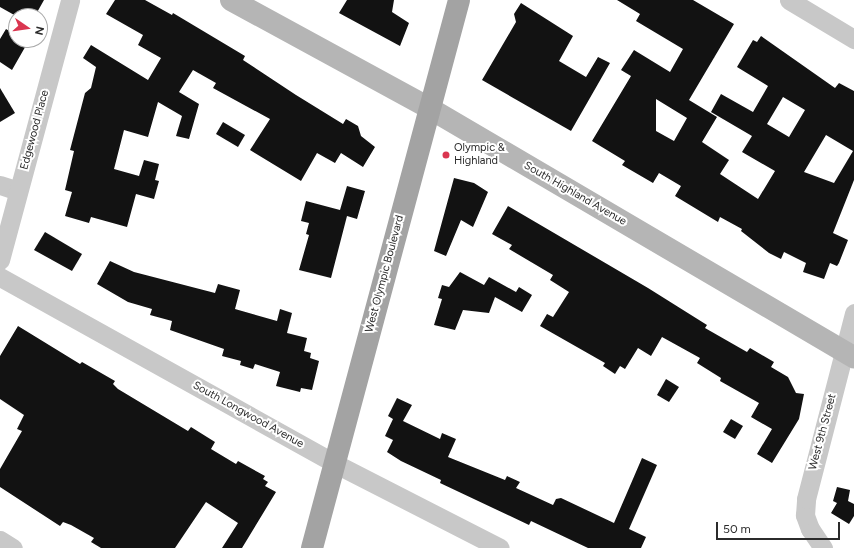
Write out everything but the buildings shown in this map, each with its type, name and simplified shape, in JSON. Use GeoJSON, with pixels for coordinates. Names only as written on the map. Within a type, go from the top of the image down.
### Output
{"type":"FeatureCollection","features":[{"type":"Feature","properties":{"kind":"main road","name":"South Highland Avenue"},"geometry":{"type":"LineString","coordinates":[[231,0],[429,108],[849,354]]}},
{"type":"Feature","properties":{"kind":"main road","name":"West Olympic Boulevard"},"geometry":{"type":"LineString","coordinates":[[312,548],[459,0]]}},
{"type":"Feature","properties":{"kind":"street","name":"Edgewood Place"},"geometry":{"type":"LineString","coordinates":[[0,260],[70,0]]}},
{"type":"Feature","properties":{"kind":"street"},"geometry":{"type":"LineString","coordinates":[[789,0],[854,39]]}},
{"type":"Feature","properties":{"kind":"street"},"geometry":{"type":"LineString","coordinates":[[0,185],[18,191]]}},
{"type":"Feature","properties":{"kind":"street","name":"South Longwood Avenue"},"geometry":{"type":"LineString","coordinates":[[0,277],[334,463],[500,548]]}},
{"type":"Feature","properties":{"kind":"street","name":"West 9th Street"},"geometry":{"type":"LineString","coordinates":[[823,548],[810,529],[805,515],[806,499],[849,354],[854,313]]}},
{"type":"Feature","properties":{"kind":"street"},"geometry":{"type":"LineString","coordinates":[[0,540],[13,548]]}},
{"type":"Feature","properties":{"kind":"place","name":"Olympic & Highland"},"geometry":{"type":"Point","coordinates":[446,155]}}]}
